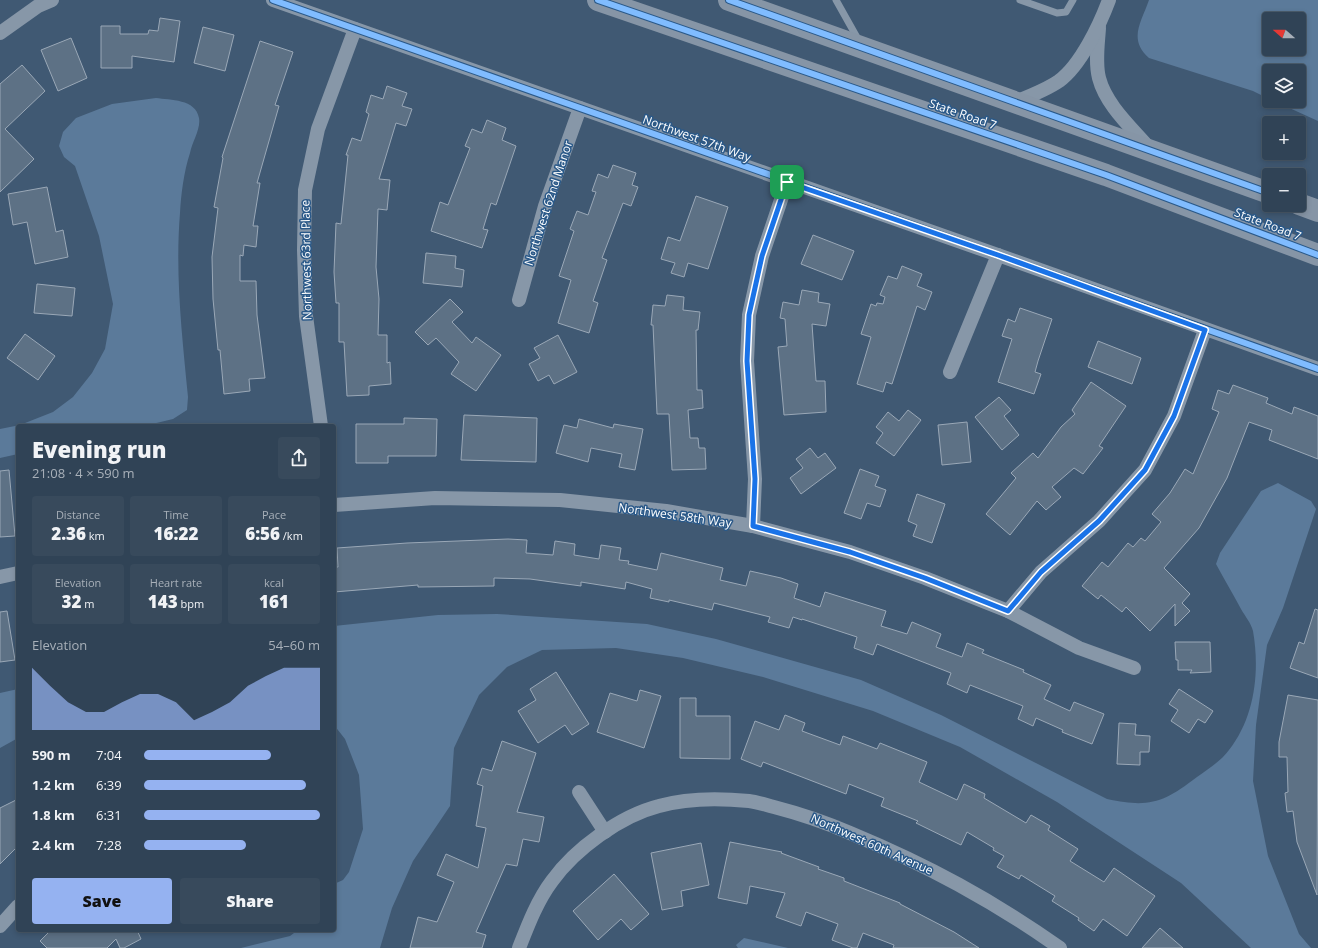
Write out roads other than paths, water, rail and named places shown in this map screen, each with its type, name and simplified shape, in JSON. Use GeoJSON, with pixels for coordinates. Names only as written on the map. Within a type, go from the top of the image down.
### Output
{"type":"FeatureCollection","features":[{"type":"Feature","properties":{"kind":"main road","name":"State Road 7"},"geometry":{"type":"LineString","coordinates":[[598,0],[1106,175],[1262,232],[1318,255]]}},
{"type":"Feature","properties":{"kind":"main road"},"geometry":{"type":"LineString","coordinates":[[729,0],[1262,191]]}},
{"type":"Feature","properties":{"kind":"main road"},"geometry":{"type":"LineString","coordinates":[[1306,207],[1318,211]]}},
{"type":"Feature","properties":{"kind":"street"},"geometry":{"type":"LineString","coordinates":[[0,33],[38,6],[52,0]]}},
{"type":"Feature","properties":{"kind":"street","name":"Northwest 57th Way"},"geometry":{"type":"LineString","coordinates":[[273,0],[1318,369]]}},
{"type":"Feature","properties":{"kind":"street"},"geometry":{"type":"LineString","coordinates":[[1015,102],[1044,90],[1060,80],[1076,61],[1098,28],[1109,0]]}},
{"type":"Feature","properties":{"kind":"street"},"geometry":{"type":"LineString","coordinates":[[1098,28],[1099,78],[1107,98],[1151,151]]}},
{"type":"Feature","properties":{"kind":"street","name":"Northwest 63rd Place"},"geometry":{"type":"LineString","coordinates":[[321,424],[306,316],[304,250],[305,190],[318,129],[355,29]]}},
{"type":"Feature","properties":{"kind":"street","name":"Northwest 62nd Manor"},"geometry":{"type":"LineString","coordinates":[[519,300],[545,206],[580,108]]}},
{"type":"Feature","properties":{"kind":"street"},"geometry":{"type":"LineString","coordinates":[[753,526],[755,479],[747,361],[749,315],[762,256],[787,182]]}},
{"type":"Feature","properties":{"kind":"street"},"geometry":{"type":"LineString","coordinates":[[950,372],[998,255]]}},
{"type":"Feature","properties":{"kind":"street"},"geometry":{"type":"LineString","coordinates":[[1008,611],[1041,572],[1099,521],[1145,470],[1174,416],[1205,330]]}},
{"type":"Feature","properties":{"kind":"street","name":"Northwest 58th Way"},"geometry":{"type":"LineString","coordinates":[[336,505],[435,498],[560,500],[666,511],[753,526],[850,552],[925,578],[1008,611],[1079,648],[1134,668]]}},
{"type":"Feature","properties":{"kind":"street"},"geometry":{"type":"LineString","coordinates":[[0,577],[16,573]]}},
{"type":"Feature","properties":{"kind":"street"},"geometry":{"type":"LineString","coordinates":[[579,792],[605,832]]}},
{"type":"Feature","properties":{"kind":"street","name":"Northwest 60th Avenue"},"geometry":{"type":"LineString","coordinates":[[520,948],[530,920],[552,881],[581,849],[620,822],[658,806],[703,799],[750,801],[813,817],[881,846],[954,881],[1020,920],[1060,948]]}},
{"type":"Feature","properties":{"kind":"street"},"geometry":{"type":"LineString","coordinates":[[0,926],[16,908]]}},
{"type":"Feature","properties":{"kind":"lane"},"geometry":{"type":"LineString","coordinates":[[836,0],[864,48]]}},
{"type":"Feature","properties":{"kind":"lane"},"geometry":{"type":"LineString","coordinates":[[1020,0],[1057,13],[1066,12],[1073,0]]}},
{"type":"Feature","properties":{"kind":"water"},"geometry":{"type":"Polygon","coordinates":[[[1149,0],[1318,0],[1318,121],[1289,108],[1306,108],[1306,64],[1262,64],[1262,96],[1253,91],[1149,58],[1139,44],[1138,30],[1149,0]]]}},
{"type":"Feature","properties":{"kind":"water"},"geometry":{"type":"Polygon","coordinates":[[[156,98],[175,100],[193,107],[199,118],[199,127],[191,149],[183,183],[180,206],[178,259],[188,397],[187,410],[173,419],[152,424],[23,424],[53,412],[73,397],[92,373],[105,349],[113,304],[99,236],[75,166],[64,157],[59,146],[63,132],[76,118],[112,104],[156,98]]]}},
{"type":"Feature","properties":{"kind":"water"},"geometry":{"type":"Polygon","coordinates":[[[16,426],[16,454],[0,458],[0,429],[16,426]]]}},
{"type":"Feature","properties":{"kind":"water"},"geometry":{"type":"Polygon","coordinates":[[[1278,483],[1311,501],[1316,509],[1283,608],[1267,645],[1256,725],[1253,781],[1268,856],[1299,934],[1311,948],[1251,948],[1181,883],[1057,802],[960,747],[873,711],[763,677],[683,658],[616,648],[542,650],[507,667],[479,695],[454,748],[450,806],[413,861],[392,908],[380,948],[241,948],[290,936],[295,932],[336,932],[336,883],[343,880],[349,872],[363,829],[359,775],[345,739],[336,728],[336,626],[438,615],[497,614],[647,624],[716,639],[861,680],[941,715],[1107,799],[1122,802],[1145,803],[1165,798],[1185,786],[1214,765],[1229,750],[1245,723],[1250,708],[1255,678],[1256,662],[1253,631],[1216,564],[1220,553],[1261,491],[1278,483]]]}},
{"type":"Feature","properties":{"kind":"water"},"geometry":{"type":"Polygon","coordinates":[[[16,689],[16,739],[0,748],[0,693],[16,689]]]}},
{"type":"Feature","properties":{"kind":"water"},"geometry":{"type":"Polygon","coordinates":[[[744,938],[788,948],[738,948],[736,945],[744,938]]]}}]}
